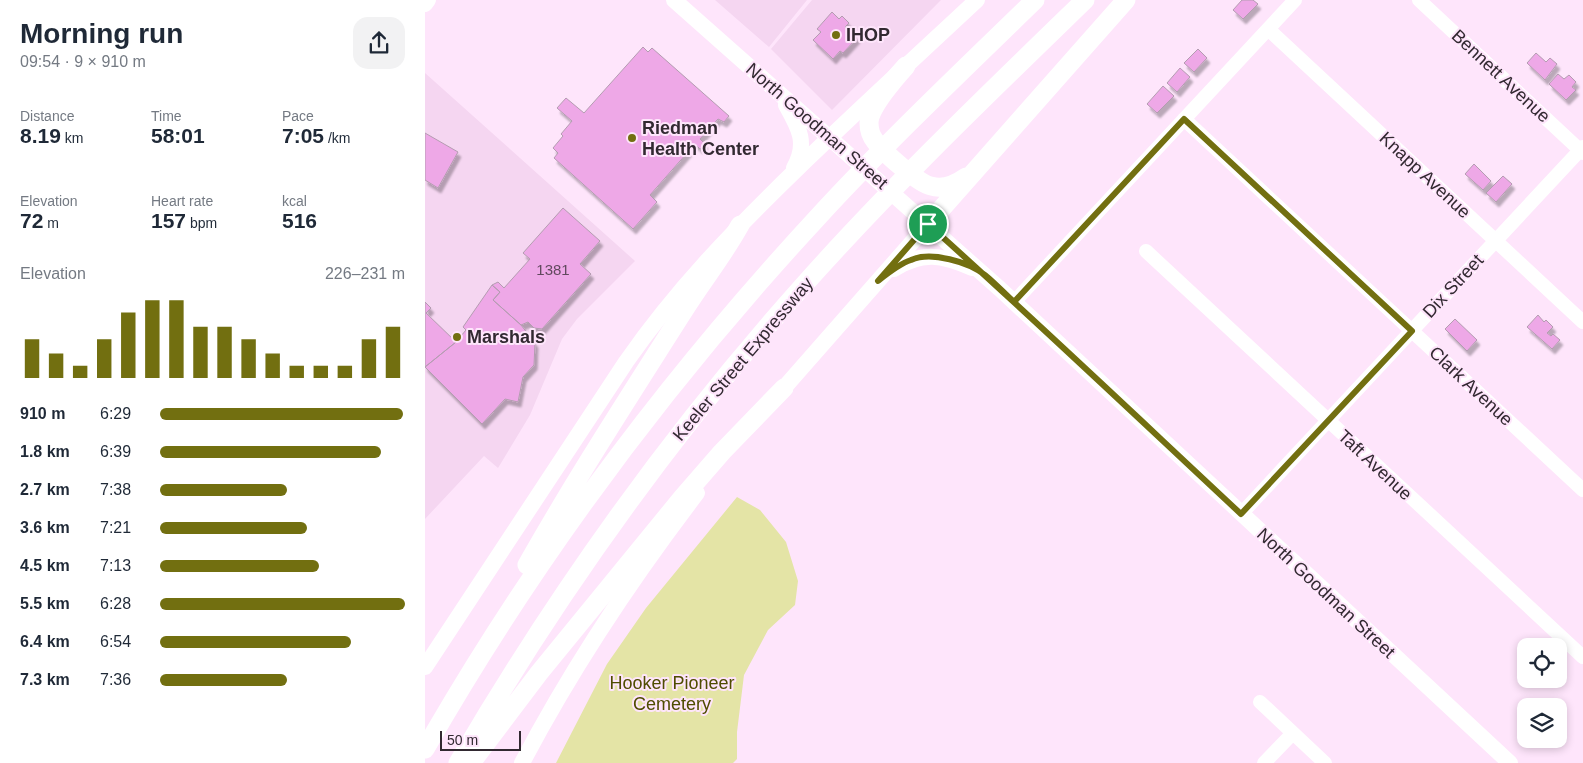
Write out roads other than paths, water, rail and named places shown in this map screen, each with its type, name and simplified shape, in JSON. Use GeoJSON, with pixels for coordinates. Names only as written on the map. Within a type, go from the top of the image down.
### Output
{"type":"FeatureCollection","features":[{"type":"Feature","properties":{"kind":"highway","name":"Keeler Street Expressway"},"geometry":{"type":"LineString","coordinates":[[425,749],[520,595],[571,521],[636,434],[716,333],[831,203],[896,136],[1035,0]]}},
{"type":"Feature","properties":{"kind":"highway","name":"Keeler Street Expressway"},"geometry":{"type":"LineString","coordinates":[[458,763],[532,640],[582,566],[688,424],[754,342],[858,226],[922,160],[1085,0]]}},
{"type":"Feature","properties":{"kind":"highway"},"geometry":{"type":"LineString","coordinates":[[928,224],[1126,0]]}},
{"type":"Feature","properties":{"kind":"highway"},"geometry":{"type":"LineString","coordinates":[[906,66],[871,113],[869,127],[875,140],[917,179],[931,187],[953,185],[978,168]]}},
{"type":"Feature","properties":{"kind":"highway"},"geometry":{"type":"LineString","coordinates":[[452,703],[559,511],[682,314],[727,248],[739,225]]}},
{"type":"Feature","properties":{"kind":"highway"},"geometry":{"type":"LineString","coordinates":[[471,763],[539,673],[682,498],[722,452],[784,388]]}},
{"type":"Feature","properties":{"kind":"main road"},"geometry":{"type":"LineString","coordinates":[[425,4],[428,0]]}},
{"type":"Feature","properties":{"kind":"main road","name":"North Goodman Street"},"geometry":{"type":"LineString","coordinates":[[674,0],[984,274],[1510,763]]}},
{"type":"Feature","properties":{"kind":"main road"},"geometry":{"type":"LineString","coordinates":[[425,668],[637,346],[686,283],[739,225],[977,0]]}},
{"type":"Feature","properties":{"kind":"main road"},"geometry":{"type":"LineString","coordinates":[[774,89],[794,119],[802,142],[797,162],[785,181]]}},
{"type":"Feature","properties":{"kind":"main road"},"geometry":{"type":"LineString","coordinates":[[522,763],[587,652],[660,543],[711,474],[928,224]]}},
{"type":"Feature","properties":{"kind":"main road"},"geometry":{"type":"LineString","coordinates":[[878,281],[911,260],[928,256],[950,260],[984,274]]}},
{"type":"Feature","properties":{"kind":"street"},"geometry":{"type":"LineString","coordinates":[[1014,302],[1295,0]]}},
{"type":"Feature","properties":{"kind":"street","name":"Bennett Avenue"},"geometry":{"type":"LineString","coordinates":[[1419,0],[1582,150]]}},
{"type":"Feature","properties":{"kind":"street","name":"Knapp Avenue"},"geometry":{"type":"LineString","coordinates":[[1268,29],[1583,322]]}},
{"type":"Feature","properties":{"kind":"street","name":"Clark Avenue"},"geometry":{"type":"LineString","coordinates":[[1184,119],[1583,490]]}},
{"type":"Feature","properties":{"kind":"street","name":"Dix Street"},"geometry":{"type":"LineString","coordinates":[[1241,514],[1582,150]]}},
{"type":"Feature","properties":{"kind":"street","name":"Taft Avenue"},"geometry":{"type":"LineString","coordinates":[[1146,251],[1583,657]]}},
{"type":"Feature","properties":{"kind":"street"},"geometry":{"type":"LineString","coordinates":[[1260,702],[1325,763]]}},
{"type":"Feature","properties":{"kind":"street"},"geometry":{"type":"LineString","coordinates":[[1264,763],[1293,733]]}},
{"type":"Feature","properties":{"kind":"place","name":"IHOP"},"geometry":{"type":"Point","coordinates":[836,35]}},
{"type":"Feature","properties":{"kind":"place","name":"Riedman Health Center"},"geometry":{"type":"Point","coordinates":[632,138]}},
{"type":"Feature","properties":{"kind":"place","name":"Marshals"},"geometry":{"type":"Point","coordinates":[457,337]}},
{"type":"Feature","properties":{"kind":"park label","name":"Hooker Pioneer Cemetery"},"geometry":{"type":"Point","coordinates":[672,693]}}]}
